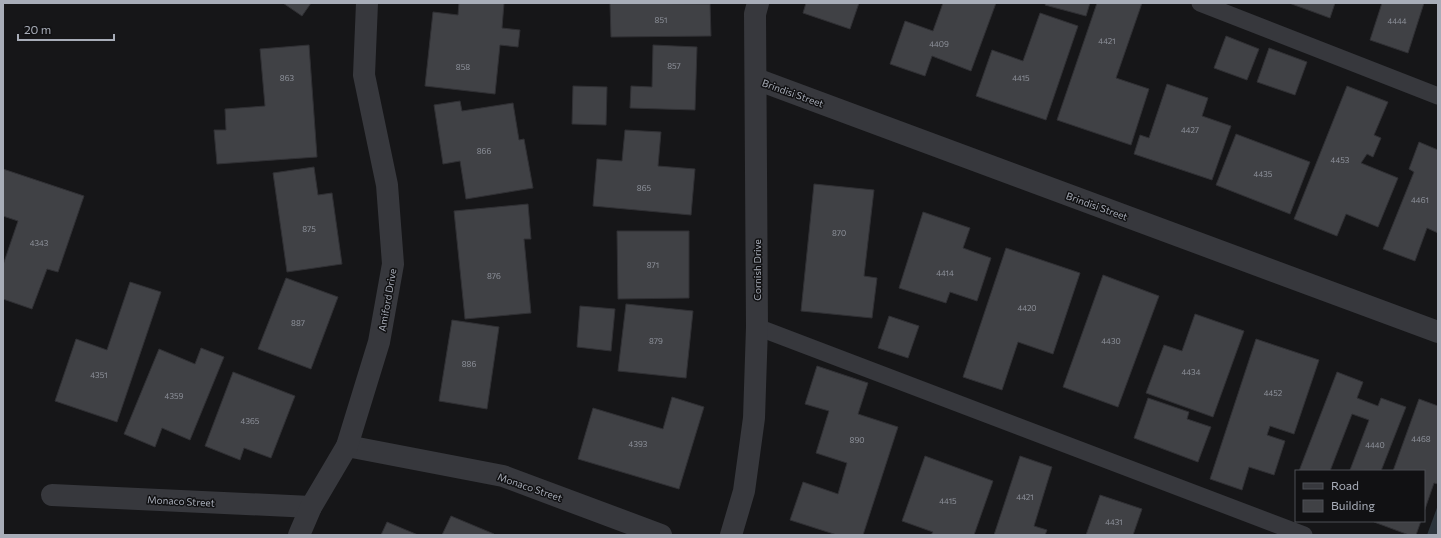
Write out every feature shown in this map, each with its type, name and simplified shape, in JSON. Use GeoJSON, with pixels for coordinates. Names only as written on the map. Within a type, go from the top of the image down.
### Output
{"type":"FeatureCollection","features":[{"type":"Feature","properties":{"kind":"street","name":"Amiford Drive"},"geometry":{"type":"LineString","coordinates":[[299,535],[311,507],[347,446],[379,342],[393,264],[387,185],[364,75],[367,3]]}},
{"type":"Feature","properties":{"kind":"street","name":"Cornish Drive"},"geometry":{"type":"LineString","coordinates":[[731,535],[744,491],[754,418],[757,327],[756,14],[758,3]]}},
{"type":"Feature","properties":{"kind":"street","name":"Brindisi Street"},"geometry":{"type":"LineString","coordinates":[[756,79],[1438,332]]}},
{"type":"Feature","properties":{"kind":"street","name":"Monaco Street"},"geometry":{"type":"LineString","coordinates":[[347,446],[503,476],[661,535]]}},
{"type":"Feature","properties":{"kind":"street","name":"Monaco Street"},"geometry":{"type":"LineString","coordinates":[[52,495],[311,507]]}},
{"type":"Feature","properties":{"kind":"lane"},"geometry":{"type":"LineString","coordinates":[[1200,3],[1438,96]]}},
{"type":"Feature","properties":{"kind":"lane"},"geometry":{"type":"LineString","coordinates":[[757,327],[1304,535]]}},
{"type":"Feature","properties":{"kind":"shaded area"},"geometry":{"type":"Polygon","coordinates":[[[1438,505],[1438,535],[1427,535],[1438,505]]]}},
{"type":"Feature","properties":{"kind":"building"},"geometry":{"type":"Polygon","coordinates":[[[283,3],[311,3],[302,16],[283,3]]]}},
{"type":"Feature","properties":{"kind":"building"},"geometry":{"type":"Polygon","coordinates":[[[459,3],[504,3],[502,28],[520,30],[518,47],[500,45],[495,94],[425,86],[433,12],[458,15],[459,3]]]}},
{"type":"Feature","properties":{"kind":"building"},"geometry":{"type":"Polygon","coordinates":[[[610,3],[710,4],[711,36],[611,37],[610,3]]]}},
{"type":"Feature","properties":{"kind":"building"},"geometry":{"type":"Polygon","coordinates":[[[806,3],[859,3],[850,29],[803,13],[806,3]]]}},
{"type":"Feature","properties":{"kind":"building"},"geometry":{"type":"Polygon","coordinates":[[[943,3],[996,3],[971,71],[932,56],[925,76],[890,64],[905,21],[933,31],[943,3]]]}},
{"type":"Feature","properties":{"kind":"building"},"geometry":{"type":"Polygon","coordinates":[[[1046,3],[1090,3],[1086,16],[1045,5],[1046,3]]]}},
{"type":"Feature","properties":{"kind":"building"},"geometry":{"type":"Polygon","coordinates":[[[1097,3],[1142,3],[1116,78],[1149,89],[1131,145],[1057,120],[1097,3]]]}},
{"type":"Feature","properties":{"kind":"building"},"geometry":{"type":"Polygon","coordinates":[[[1289,3],[1335,3],[1330,18],[1289,3]]]}},
{"type":"Feature","properties":{"kind":"building"},"geometry":{"type":"Polygon","coordinates":[[[1382,3],[1424,3],[1408,53],[1370,40],[1382,3]]]}},
{"type":"Feature","properties":{"kind":"building"},"geometry":{"type":"Polygon","coordinates":[[[1040,13],[1078,26],[1046,120],[976,96],[992,50],[1023,61],[1040,13]]]}},
{"type":"Feature","properties":{"kind":"building"},"geometry":{"type":"Polygon","coordinates":[[[1226,36],[1259,49],[1247,80],[1214,68],[1226,36]]]}},
{"type":"Feature","properties":{"kind":"building"},"geometry":{"type":"Polygon","coordinates":[[[309,45],[317,157],[217,164],[214,130],[226,130],[225,109],[265,106],[260,49],[309,45]]]}},
{"type":"Feature","properties":{"kind":"building"},"geometry":{"type":"Polygon","coordinates":[[[653,45],[697,47],[695,110],[630,108],[631,86],[652,87],[653,45]]]}},
{"type":"Feature","properties":{"kind":"building"},"geometry":{"type":"Polygon","coordinates":[[[1269,48],[1307,62],[1295,95],[1257,82],[1269,48]]]}},
{"type":"Feature","properties":{"kind":"building"},"geometry":{"type":"Polygon","coordinates":[[[1167,84],[1208,98],[1202,116],[1231,126],[1212,180],[1134,154],[1140,135],[1149,138],[1167,84]]]}},
{"type":"Feature","properties":{"kind":"building"},"geometry":{"type":"Polygon","coordinates":[[[573,86],[607,87],[606,125],[572,124],[573,86]]]}},
{"type":"Feature","properties":{"kind":"building"},"geometry":{"type":"Polygon","coordinates":[[[1347,86],[1388,102],[1374,135],[1381,138],[1373,157],[1367,154],[1361,163],[1398,178],[1378,227],[1346,214],[1337,236],[1294,219],[1347,86]]]}},
{"type":"Feature","properties":{"kind":"building"},"geometry":{"type":"Polygon","coordinates":[[[460,101],[462,111],[513,103],[519,140],[524,139],[533,188],[466,199],[460,161],[443,164],[434,105],[460,101]]]}},
{"type":"Feature","properties":{"kind":"building"},"geometry":{"type":"Polygon","coordinates":[[[625,130],[661,132],[658,166],[695,169],[691,215],[593,206],[597,159],[622,161],[625,130]]]}},
{"type":"Feature","properties":{"kind":"building"},"geometry":{"type":"Polygon","coordinates":[[[1236,134],[1310,162],[1290,214],[1216,185],[1236,134]]]}},
{"type":"Feature","properties":{"kind":"building"},"geometry":{"type":"Polygon","coordinates":[[[1419,142],[1438,150],[1438,233],[1427,228],[1415,261],[1383,249],[1414,172],[1409,169],[1419,142]]]}},
{"type":"Feature","properties":{"kind":"building"},"geometry":{"type":"Polygon","coordinates":[[[314,167],[318,195],[332,193],[342,264],[287,272],[273,173],[314,167]]]}},
{"type":"Feature","properties":{"kind":"building"},"geometry":{"type":"Polygon","coordinates":[[[3,169],[84,196],[58,272],[47,269],[32,309],[3,299],[3,265],[18,221],[3,216],[3,169]]]}},
{"type":"Feature","properties":{"kind":"building"},"geometry":{"type":"Polygon","coordinates":[[[814,184],[874,190],[864,276],[877,278],[872,318],[801,311],[814,184]]]}},
{"type":"Feature","properties":{"kind":"building"},"geometry":{"type":"Polygon","coordinates":[[[528,204],[531,239],[524,239],[531,313],[465,319],[454,211],[528,204]]]}},
{"type":"Feature","properties":{"kind":"building"},"geometry":{"type":"Polygon","coordinates":[[[923,212],[970,228],[963,248],[991,258],[977,301],[950,292],[946,303],[899,288],[923,212]]]}},
{"type":"Feature","properties":{"kind":"building"},"geometry":{"type":"Polygon","coordinates":[[[617,231],[689,231],[689,298],[618,299],[617,231]]]}},
{"type":"Feature","properties":{"kind":"building"},"geometry":{"type":"Polygon","coordinates":[[[1006,248],[1080,273],[1053,354],[1018,342],[1002,390],[963,377],[1006,248]]]}},
{"type":"Feature","properties":{"kind":"building"},"geometry":{"type":"Polygon","coordinates":[[[1103,275],[1159,296],[1118,407],[1063,387],[1103,275]]]}},
{"type":"Feature","properties":{"kind":"building"},"geometry":{"type":"Polygon","coordinates":[[[286,278],[338,297],[311,369],[258,349],[286,278]]]}},
{"type":"Feature","properties":{"kind":"building"},"geometry":{"type":"Polygon","coordinates":[[[130,282],[161,292],[117,422],[55,401],[76,339],[107,350],[130,282]]]}},
{"type":"Feature","properties":{"kind":"building"},"geometry":{"type":"Polygon","coordinates":[[[626,304],[693,311],[686,378],[618,371],[626,304]]]}},
{"type":"Feature","properties":{"kind":"building"},"geometry":{"type":"Polygon","coordinates":[[[580,306],[615,309],[611,351],[577,347],[580,306]]]}},
{"type":"Feature","properties":{"kind":"building"},"geometry":{"type":"Polygon","coordinates":[[[1195,314],[1244,331],[1213,417],[1146,393],[1164,345],[1182,351],[1195,314]]]}},
{"type":"Feature","properties":{"kind":"building"},"geometry":{"type":"Polygon","coordinates":[[[889,316],[919,326],[908,358],[878,348],[889,316]]]}},
{"type":"Feature","properties":{"kind":"building"},"geometry":{"type":"Polygon","coordinates":[[[452,320],[499,327],[487,409],[439,401],[452,320]]]}},
{"type":"Feature","properties":{"kind":"building"},"geometry":{"type":"Polygon","coordinates":[[[1256,339],[1319,360],[1294,434],[1270,426],[1267,435],[1285,441],[1274,475],[1249,467],[1242,490],[1210,479],[1256,339]]]}},
{"type":"Feature","properties":{"kind":"building"},"geometry":{"type":"Polygon","coordinates":[[[201,348],[224,357],[190,440],[162,428],[155,447],[124,434],[159,349],[195,364],[201,348]]]}},
{"type":"Feature","properties":{"kind":"building"},"geometry":{"type":"Polygon","coordinates":[[[817,366],[868,383],[858,414],[898,427],[863,535],[837,535],[790,520],[803,482],[838,494],[847,463],[816,453],[829,411],[805,404],[817,366]]]}},
{"type":"Feature","properties":{"kind":"building"},"geometry":{"type":"Polygon","coordinates":[[[233,372],[295,396],[271,458],[244,448],[240,460],[205,446],[233,372]]]}},
{"type":"Feature","properties":{"kind":"building"},"geometry":{"type":"Polygon","coordinates":[[[1337,372],[1363,382],[1357,398],[1378,406],[1381,398],[1406,407],[1381,470],[1350,470],[1369,420],[1352,414],[1330,470],[1299,470],[1337,372]]]}},
{"type":"Feature","properties":{"kind":"building"},"geometry":{"type":"Polygon","coordinates":[[[672,397],[704,407],[679,489],[578,459],[593,408],[663,429],[672,397]]]}},
{"type":"Feature","properties":{"kind":"building"},"geometry":{"type":"Polygon","coordinates":[[[1148,398],[1189,412],[1187,419],[1211,427],[1198,462],[1134,438],[1148,398]]]}},
{"type":"Feature","properties":{"kind":"building"},"geometry":{"type":"Polygon","coordinates":[[[1419,399],[1438,406],[1438,484],[1434,483],[1425,509],[1425,470],[1393,470],[1419,399]]]}},
{"type":"Feature","properties":{"kind":"building"},"geometry":{"type":"Polygon","coordinates":[[[925,456],[993,481],[974,535],[931,535],[933,532],[902,521],[925,456]]]}},
{"type":"Feature","properties":{"kind":"building"},"geometry":{"type":"Polygon","coordinates":[[[1020,456],[1052,467],[1034,526],[1047,530],[1045,535],[994,535],[1020,456]]]}},
{"type":"Feature","properties":{"kind":"building"},"geometry":{"type":"Polygon","coordinates":[[[1100,495],[1142,509],[1133,535],[1086,535],[1100,495]]]}},
{"type":"Feature","properties":{"kind":"building"},"geometry":{"type":"Polygon","coordinates":[[[451,516],[494,534],[442,535],[451,516]]]}},
{"type":"Feature","properties":{"kind":"building"},"geometry":{"type":"Polygon","coordinates":[[[387,522],[418,535],[381,535],[387,522]]]}},
{"type":"Feature","properties":{"kind":"building"},"geometry":{"type":"Polygon","coordinates":[[[1374,522],[1421,522],[1416,535],[1409,535],[1374,522]]]}}]}
